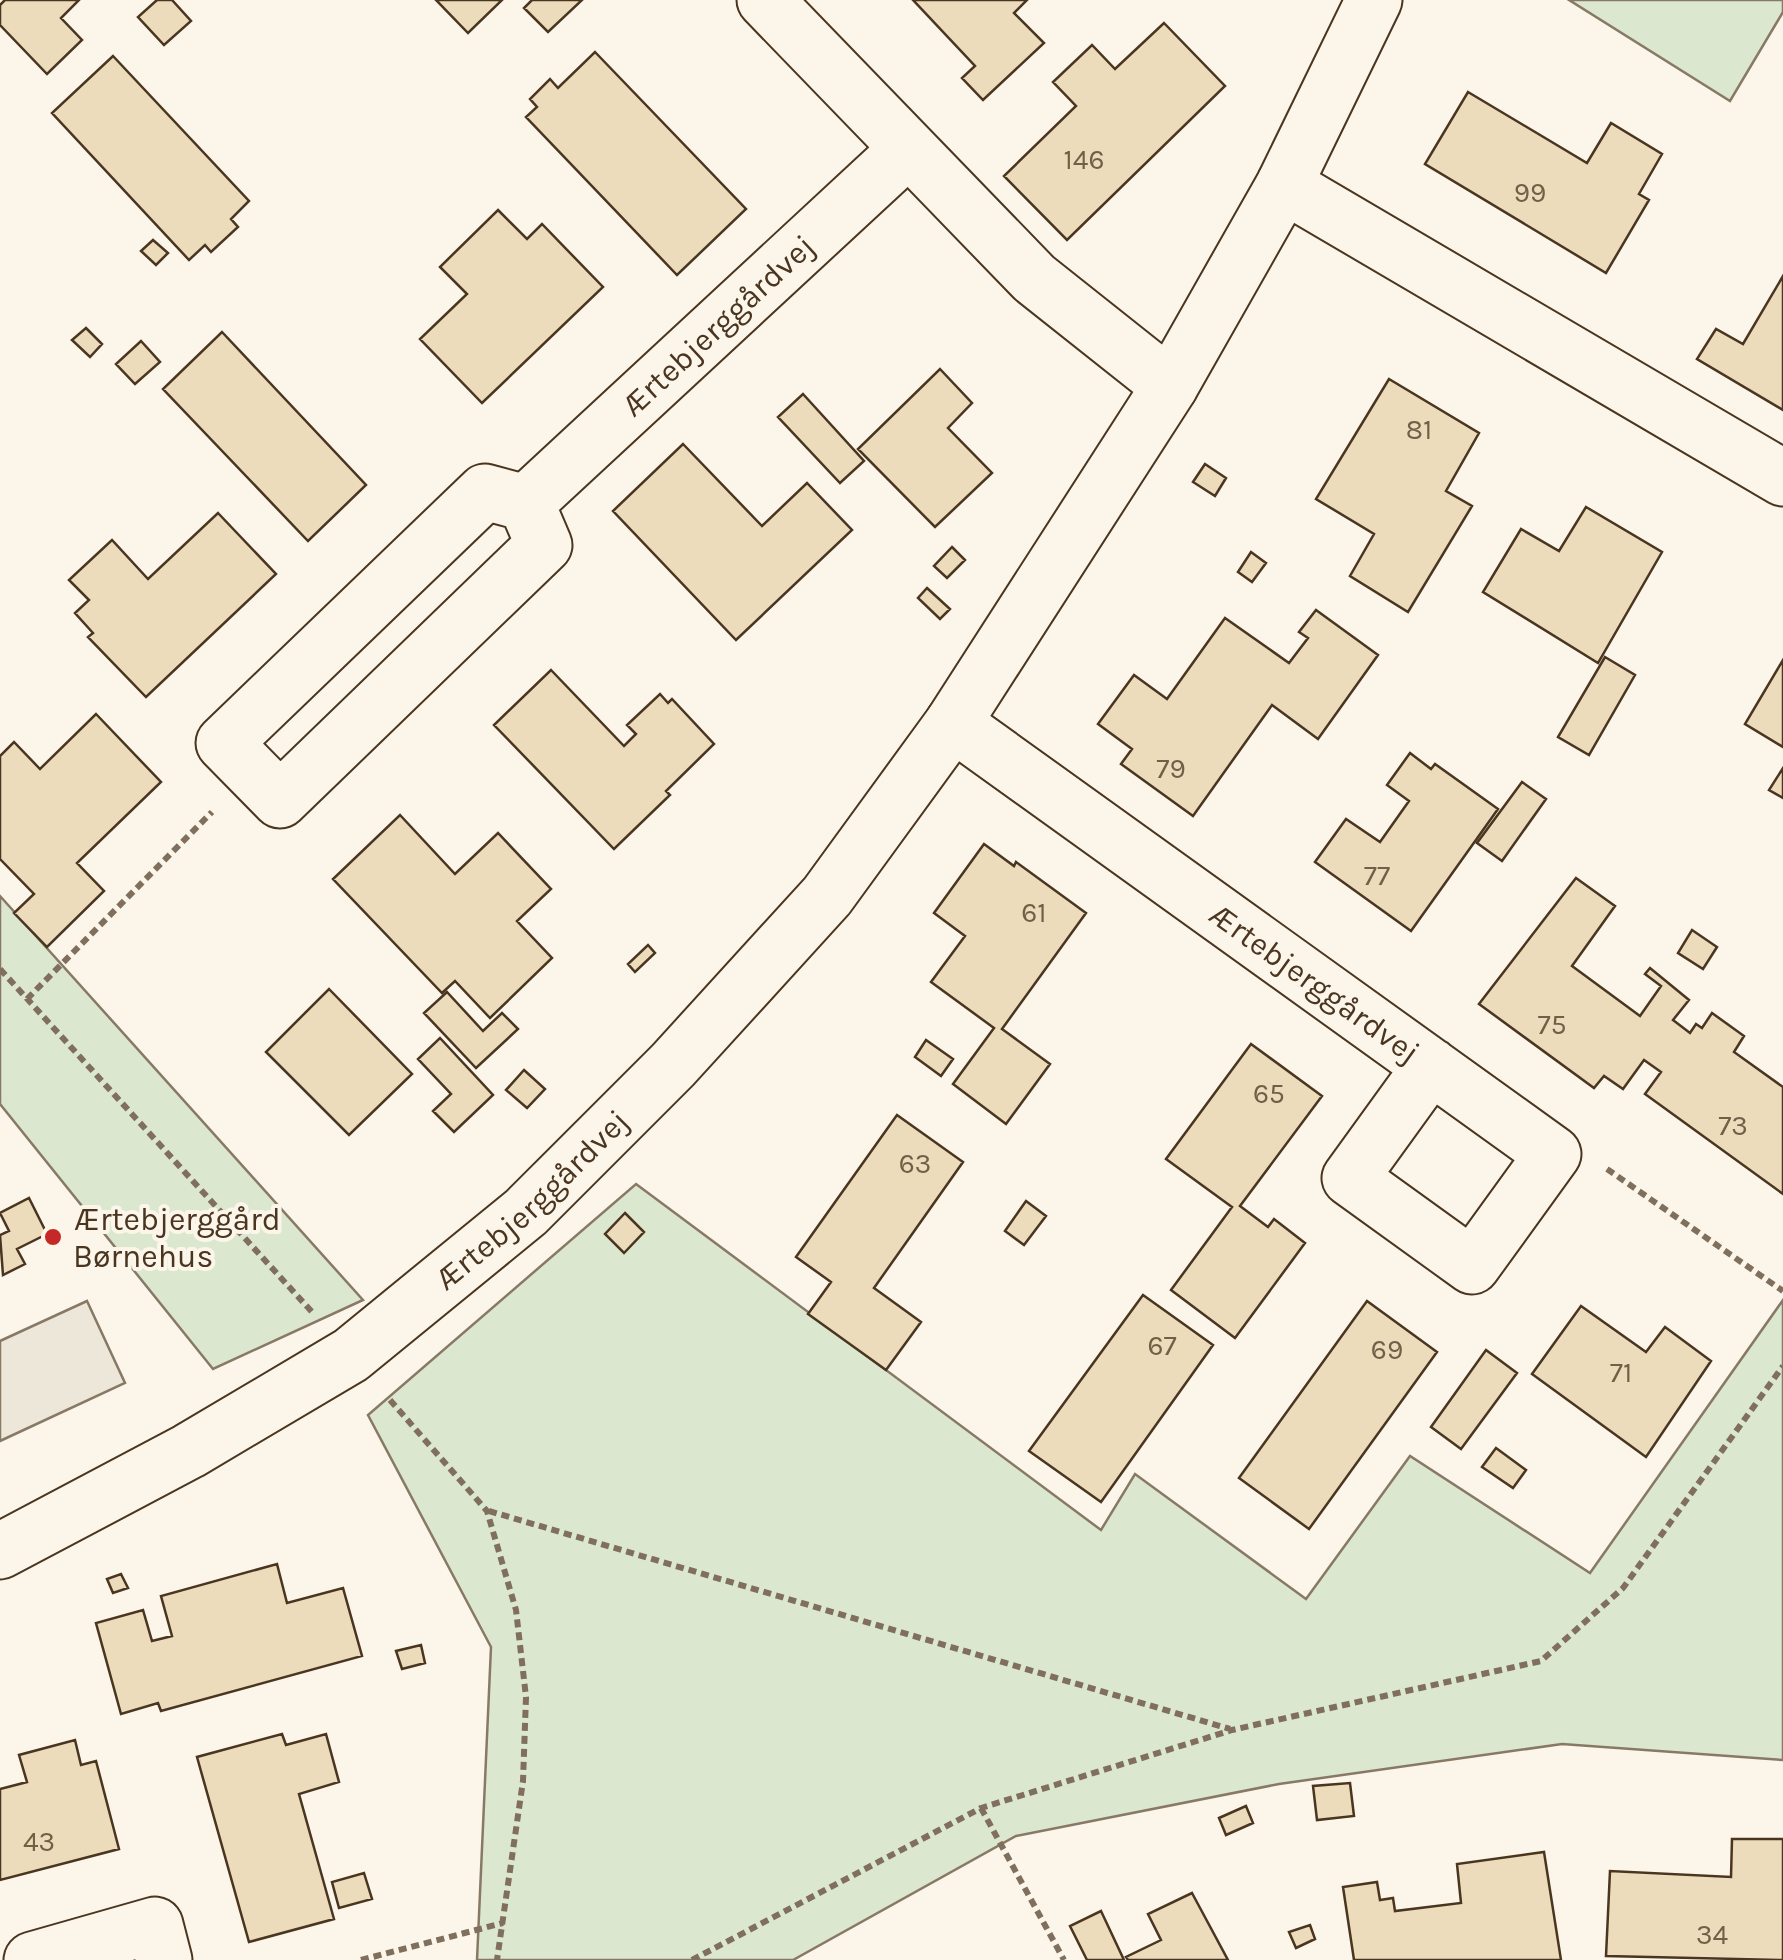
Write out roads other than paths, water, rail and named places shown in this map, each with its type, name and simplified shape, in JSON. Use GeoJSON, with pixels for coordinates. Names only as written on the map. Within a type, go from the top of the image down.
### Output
{"type":"FeatureCollection","features":[{"type":"Feature","properties":{"kind":"street"},"geometry":{"type":"LineString","coordinates":[[765,0],[1034,278],[1170,386]]}},
{"type":"Feature","properties":{"kind":"street","name":"Ærtebjerggårdvej"},"geometry":{"type":"LineString","coordinates":[[0,1552],[189,1451],[351,1355],[526,1212],[673,1066],[827,896],[953,723],[1170,386],[1284,186],[1374,0]]}},
{"type":"Feature","properties":{"kind":"street","name":"Ærtebjerggårdvej"},"geometry":{"type":"LineString","coordinates":[[526,503],[907,150]]}},
{"type":"Feature","properties":{"kind":"street"},"geometry":{"type":"LineString","coordinates":[[1284,186],[1783,478]]}},
{"type":"Feature","properties":{"kind":"street"},"geometry":{"type":"LineString","coordinates":[[486,492],[526,503],[544,545],[280,800],[224,743],[486,492]]}},
{"type":"Feature","properties":{"kind":"street","name":"Ærtebjerggårdvej"},"geometry":{"type":"LineString","coordinates":[[953,723],[1431,1066],[1553,1154],[1472,1266],[1350,1178],[1431,1066]]}},
{"type":"Feature","properties":{"kind":"street"},"geometry":{"type":"LineString","coordinates":[[32,1960],[156,1925],[164,1960]]}},
{"type":"Feature","properties":{"kind":"place","name":"Ærtebjerggård Børnehus"},"geometry":{"type":"Point","coordinates":[53,1237]}}]}
